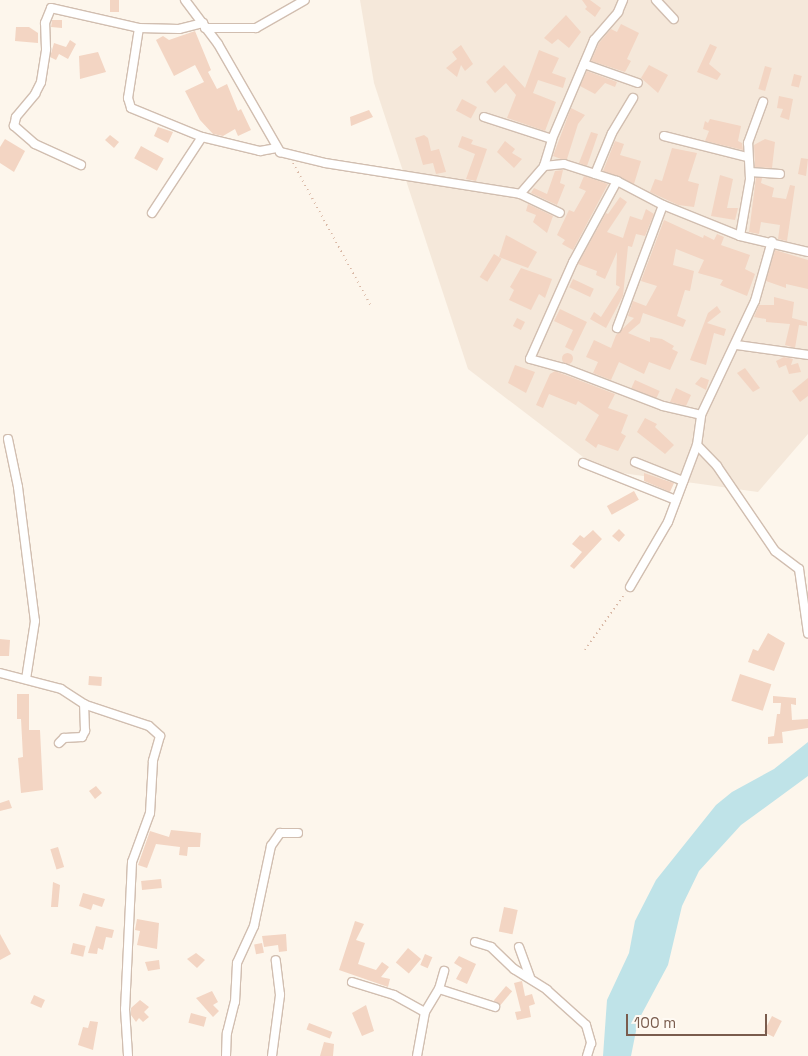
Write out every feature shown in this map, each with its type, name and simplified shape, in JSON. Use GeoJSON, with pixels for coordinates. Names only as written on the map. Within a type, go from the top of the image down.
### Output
{"type":"FeatureCollection","features":[{"type":"Feature","properties":{"kind":"street"},"geometry":{"type":"LineString","coordinates":[[185,0],[204,25],[249,96],[277,148],[288,154],[520,194],[560,213]]}},
{"type":"Feature","properties":{"kind":"street"},"geometry":{"type":"LineString","coordinates":[[81,165],[36,144],[14,126],[16,117],[36,94],[41,82],[46,49],[45,23],[51,8],[139,28],[180,29],[204,25],[256,28],[305,0]]}},
{"type":"Feature","properties":{"kind":"street"},"geometry":{"type":"LineString","coordinates":[[520,194],[544,166],[552,139],[594,40],[618,12],[623,0]]}},
{"type":"Feature","properties":{"kind":"street"},"geometry":{"type":"LineString","coordinates":[[656,0],[674,19]]}},
{"type":"Feature","properties":{"kind":"street"},"geometry":{"type":"LineString","coordinates":[[139,28],[128,103],[143,114],[202,137],[260,151],[277,148]]}},
{"type":"Feature","properties":{"kind":"street"},"geometry":{"type":"LineString","coordinates":[[584,64],[638,83]]}},
{"type":"Feature","properties":{"kind":"street"},"geometry":{"type":"LineString","coordinates":[[596,174],[612,133],[633,98]]}},
{"type":"Feature","properties":{"kind":"street"},"geometry":{"type":"LineString","coordinates":[[740,236],[750,172],[747,157],[763,102]]}},
{"type":"Feature","properties":{"kind":"street"},"geometry":{"type":"LineString","coordinates":[[484,117],[552,139]]}},
{"type":"Feature","properties":{"kind":"street"},"geometry":{"type":"LineString","coordinates":[[664,136],[747,157]]}},
{"type":"Feature","properties":{"kind":"street"},"geometry":{"type":"LineString","coordinates":[[152,213],[202,137]]}},
{"type":"Feature","properties":{"kind":"street"},"geometry":{"type":"LineString","coordinates":[[544,166],[564,164],[596,174],[617,181],[663,205],[740,236],[772,241],[808,252]]}},
{"type":"Feature","properties":{"kind":"street"},"geometry":{"type":"LineString","coordinates":[[750,172],[780,174]]}},
{"type":"Feature","properties":{"kind":"street"},"geometry":{"type":"LineString","coordinates":[[617,181],[573,262],[530,359],[564,368],[663,406],[702,415]]}},
{"type":"Feature","properties":{"kind":"street"},"geometry":{"type":"LineString","coordinates":[[617,328],[663,205]]}},
{"type":"Feature","properties":{"kind":"street"},"geometry":{"type":"LineString","coordinates":[[630,587],[668,522],[697,444],[702,415],[737,345],[755,301],[772,241]]}},
{"type":"Feature","properties":{"kind":"street"},"geometry":{"type":"LineString","coordinates":[[737,345],[808,355]]}},
{"type":"Feature","properties":{"kind":"street"},"geometry":{"type":"LineString","coordinates":[[8,439],[18,487],[35,621],[26,679]]}},
{"type":"Feature","properties":{"kind":"street"},"geometry":{"type":"LineString","coordinates":[[697,444],[717,466],[775,552],[799,569],[808,633]]}},
{"type":"Feature","properties":{"kind":"street"},"geometry":{"type":"LineString","coordinates":[[634,462],[683,481]]}},
{"type":"Feature","properties":{"kind":"street"},"geometry":{"type":"LineString","coordinates":[[583,463],[676,500]]}},
{"type":"Feature","properties":{"kind":"street"},"geometry":{"type":"LineString","coordinates":[[0,673],[61,689],[84,704],[149,726],[160,736],[153,760],[150,813],[132,862],[125,1009],[128,1056]]}},
{"type":"Feature","properties":{"kind":"street"},"geometry":{"type":"LineString","coordinates":[[59,743],[64,738],[82,737],[84,704]]}},
{"type":"Feature","properties":{"kind":"street"},"geometry":{"type":"LineString","coordinates":[[226,1056],[227,1033],[235,1002],[237,963],[254,926],[271,846],[280,833],[298,833]]}},
{"type":"Feature","properties":{"kind":"street"},"geometry":{"type":"LineString","coordinates":[[475,942],[484,942],[514,968],[530,977],[586,1025],[591,1043],[587,1056]]}},
{"type":"Feature","properties":{"kind":"street"},"geometry":{"type":"LineString","coordinates":[[519,947],[530,977]]}},
{"type":"Feature","properties":{"kind":"street"},"geometry":{"type":"LineString","coordinates":[[272,1056],[280,995],[276,960]]}},
{"type":"Feature","properties":{"kind":"street"},"geometry":{"type":"LineString","coordinates":[[417,1056],[424,1012],[438,989],[444,970]]}},
{"type":"Feature","properties":{"kind":"street"},"geometry":{"type":"LineString","coordinates":[[352,982],[394,995],[424,1012]]}},
{"type":"Feature","properties":{"kind":"street"},"geometry":{"type":"LineString","coordinates":[[438,989],[495,1007]]}},
{"type":"Feature","properties":{"kind":"path"},"geometry":{"type":"LineString","coordinates":[[288,154],[371,306]]}},
{"type":"Feature","properties":{"kind":"path"},"geometry":{"type":"LineString","coordinates":[[585,650],[630,587]]}},
{"type":"Feature","properties":{"kind":"shaded area"},"geometry":{"type":"Polygon","coordinates":[[[360,0],[808,0],[808,434],[758,492],[600,470],[468,369],[374,83],[360,0]]]}},
{"type":"Feature","properties":{"kind":"water"},"geometry":{"type":"Polygon","coordinates":[[[808,742],[808,776],[741,825],[699,871],[682,906],[668,965],[638,1021],[631,1056],[603,1056],[607,1000],[629,953],[635,921],[656,880],[716,805],[732,792],[774,769],[808,742]]]}},
{"type":"Feature","properties":{"kind":"building"},"geometry":{"type":"Polygon","coordinates":[[[110,0],[119,0],[119,12],[110,12],[110,0]]]}},
{"type":"Feature","properties":{"kind":"building"},"geometry":{"type":"Polygon","coordinates":[[[582,0],[590,0],[601,8],[595,17],[585,9],[587,7],[582,0]]]}},
{"type":"Feature","properties":{"kind":"building"},"geometry":{"type":"Polygon","coordinates":[[[566,15],[581,32],[569,48],[558,39],[552,44],[544,38],[566,15]]]}},
{"type":"Feature","properties":{"kind":"building"},"geometry":{"type":"Polygon","coordinates":[[[52,20],[62,20],[62,28],[51,27],[52,20]]]}},
{"type":"Feature","properties":{"kind":"building"},"geometry":{"type":"Polygon","coordinates":[[[621,24],[639,33],[627,59],[631,61],[625,72],[591,61],[599,43],[611,29],[617,32],[621,24]]]}},
{"type":"Feature","properties":{"kind":"building"},"geometry":{"type":"Polygon","coordinates":[[[16,27],[29,27],[38,33],[38,43],[15,41],[16,27]]]}},
{"type":"Feature","properties":{"kind":"building"},"geometry":{"type":"Polygon","coordinates":[[[195,31],[211,70],[208,72],[217,89],[227,84],[238,111],[241,109],[251,130],[238,136],[235,129],[223,136],[213,134],[200,120],[185,91],[204,82],[195,65],[174,76],[156,40],[163,36],[169,40],[195,31]]]}},
{"type":"Feature","properties":{"kind":"building"},"geometry":{"type":"Polygon","coordinates":[[[70,40],[76,44],[68,59],[59,54],[56,60],[50,57],[54,43],[66,47],[70,40]]]}},
{"type":"Feature","properties":{"kind":"building"},"geometry":{"type":"Polygon","coordinates":[[[710,44],[717,47],[709,64],[721,74],[717,80],[697,72],[710,44]]]}},
{"type":"Feature","properties":{"kind":"building"},"geometry":{"type":"Polygon","coordinates":[[[461,45],[473,64],[465,71],[461,65],[457,77],[446,68],[457,59],[452,52],[461,45]]]}},
{"type":"Feature","properties":{"kind":"building"},"geometry":{"type":"Polygon","coordinates":[[[539,50],[559,58],[552,73],[566,78],[563,88],[538,80],[533,93],[556,102],[545,131],[507,118],[516,95],[506,83],[495,93],[486,82],[504,65],[525,88],[539,50]]]}},
{"type":"Feature","properties":{"kind":"building"},"geometry":{"type":"Polygon","coordinates":[[[98,52],[106,72],[80,79],[79,56],[98,52]]]}},
{"type":"Feature","properties":{"kind":"building"},"geometry":{"type":"Polygon","coordinates":[[[649,65],[668,75],[658,93],[641,78],[649,65]]]}},
{"type":"Feature","properties":{"kind":"building"},"geometry":{"type":"Polygon","coordinates":[[[765,66],[772,68],[765,91],[758,89],[765,66]]]}},
{"type":"Feature","properties":{"kind":"building"},"geometry":{"type":"Polygon","coordinates":[[[587,71],[617,82],[615,87],[605,83],[595,94],[580,86],[587,71]]]}},
{"type":"Feature","properties":{"kind":"building"},"geometry":{"type":"Polygon","coordinates":[[[794,74],[802,76],[799,88],[791,86],[794,74]]]}},
{"type":"Feature","properties":{"kind":"building"},"geometry":{"type":"Polygon","coordinates":[[[779,96],[793,99],[789,120],[780,117],[783,109],[777,108],[779,96]]]}},
{"type":"Feature","properties":{"kind":"building"},"geometry":{"type":"Polygon","coordinates":[[[462,99],[477,107],[471,118],[456,110],[462,99]]]}},
{"type":"Feature","properties":{"kind":"building"},"geometry":{"type":"Polygon","coordinates":[[[571,108],[585,115],[578,124],[567,159],[561,159],[553,156],[571,108]]]}},
{"type":"Feature","properties":{"kind":"building"},"geometry":{"type":"Polygon","coordinates":[[[369,110],[373,117],[351,126],[350,117],[369,110]]]}},
{"type":"Feature","properties":{"kind":"building"},"geometry":{"type":"Polygon","coordinates":[[[710,119],[741,126],[738,141],[742,143],[743,150],[705,141],[709,131],[703,129],[705,121],[708,123],[710,119]]]}},
{"type":"Feature","properties":{"kind":"building"},"geometry":{"type":"Polygon","coordinates":[[[158,127],[173,132],[168,143],[154,136],[158,127]]]}},
{"type":"Feature","properties":{"kind":"building"},"geometry":{"type":"Polygon","coordinates":[[[591,132],[598,134],[587,166],[579,163],[591,132]]]}},
{"type":"Feature","properties":{"kind":"building"},"geometry":{"type":"Polygon","coordinates":[[[110,135],[119,142],[114,148],[105,140],[110,135]]]}},
{"type":"Feature","properties":{"kind":"building"},"geometry":{"type":"Polygon","coordinates":[[[424,135],[428,138],[431,151],[439,149],[446,172],[436,174],[433,163],[423,165],[415,138],[424,135]]]}},
{"type":"Feature","properties":{"kind":"building"},"geometry":{"type":"Polygon","coordinates":[[[462,136],[473,140],[471,144],[487,149],[476,181],[466,179],[475,154],[458,147],[462,136]]]}},
{"type":"Feature","properties":{"kind":"building"},"geometry":{"type":"Polygon","coordinates":[[[5,139],[25,151],[14,172],[0,163],[0,147],[5,139]]]}},
{"type":"Feature","properties":{"kind":"building"},"geometry":{"type":"Polygon","coordinates":[[[765,139],[775,142],[772,168],[755,167],[754,145],[765,139]]]}},
{"type":"Feature","properties":{"kind":"building"},"geometry":{"type":"Polygon","coordinates":[[[505,141],[515,149],[512,153],[522,159],[514,168],[497,152],[505,141]]]}},
{"type":"Feature","properties":{"kind":"building"},"geometry":{"type":"Polygon","coordinates":[[[615,141],[624,144],[620,155],[641,161],[634,184],[603,171],[615,141]]]}},
{"type":"Feature","properties":{"kind":"building"},"geometry":{"type":"Polygon","coordinates":[[[141,146],[164,159],[157,171],[134,158],[141,146]]]}},
{"type":"Feature","properties":{"kind":"building"},"geometry":{"type":"Polygon","coordinates":[[[672,148],[697,153],[688,181],[699,184],[694,207],[678,205],[650,192],[655,179],[662,181],[672,148]]]}},
{"type":"Feature","properties":{"kind":"building"},"geometry":{"type":"Polygon","coordinates":[[[801,158],[808,159],[806,176],[798,174],[801,158]]]}},
{"type":"Feature","properties":{"kind":"building"},"geometry":{"type":"Polygon","coordinates":[[[563,170],[560,183],[565,185],[557,205],[531,193],[534,188],[547,194],[555,171],[563,170]]]}},
{"type":"Feature","properties":{"kind":"building"},"geometry":{"type":"Polygon","coordinates":[[[720,175],[733,179],[727,208],[738,208],[735,220],[711,216],[720,175]]]}},
{"type":"Feature","properties":{"kind":"building"},"geometry":{"type":"Polygon","coordinates":[[[584,176],[608,184],[573,250],[562,244],[565,240],[557,235],[569,210],[574,212],[586,191],[579,188],[584,176]]]}},
{"type":"Feature","properties":{"kind":"building"},"geometry":{"type":"Polygon","coordinates":[[[756,178],[762,178],[761,183],[774,188],[772,197],[786,199],[790,185],[795,186],[787,241],[778,239],[780,225],[761,222],[759,234],[749,232],[756,178]]]}},
{"type":"Feature","properties":{"kind":"building"},"geometry":{"type":"Polygon","coordinates":[[[620,197],[627,202],[607,232],[623,238],[630,216],[642,220],[646,209],[654,214],[645,236],[636,234],[632,247],[628,246],[623,296],[606,328],[590,319],[594,312],[601,317],[620,287],[616,285],[617,252],[605,279],[596,275],[597,271],[578,264],[606,213],[608,214],[620,197]]]}},
{"type":"Feature","properties":{"kind":"building"},"geometry":{"type":"Polygon","coordinates":[[[528,204],[553,216],[547,233],[533,222],[536,215],[526,211],[528,204]]]}},
{"type":"Feature","properties":{"kind":"building"},"geometry":{"type":"Polygon","coordinates":[[[664,220],[703,238],[704,235],[714,240],[717,234],[724,237],[721,245],[750,255],[745,269],[755,274],[747,296],[720,285],[723,280],[698,273],[704,260],[676,249],[673,265],[694,271],[690,291],[685,290],[677,316],[686,320],[683,327],[643,313],[640,323],[628,333],[650,342],[650,337],[662,339],[674,346],[672,349],[678,352],[670,370],[649,362],[644,374],[619,362],[611,380],[593,373],[598,362],[586,357],[594,340],[611,348],[616,335],[634,318],[628,316],[633,301],[646,306],[657,286],[641,281],[664,220]]]}},
{"type":"Feature","properties":{"kind":"building"},"geometry":{"type":"Polygon","coordinates":[[[506,235],[537,252],[528,268],[499,257],[506,235]]]}},
{"type":"Feature","properties":{"kind":"building"},"geometry":{"type":"Polygon","coordinates":[[[775,250],[808,260],[808,289],[786,284],[786,288],[766,281],[775,250]]]}},
{"type":"Feature","properties":{"kind":"building"},"geometry":{"type":"Polygon","coordinates":[[[494,254],[502,259],[487,282],[480,277],[494,254]]]}},
{"type":"Feature","properties":{"kind":"building"},"geometry":{"type":"Polygon","coordinates":[[[521,268],[552,279],[545,298],[539,294],[531,310],[509,300],[514,290],[510,287],[521,268]]]}},
{"type":"Feature","properties":{"kind":"building"},"geometry":{"type":"Polygon","coordinates":[[[573,279],[594,289],[590,297],[569,287],[573,279]]]}},
{"type":"Feature","properties":{"kind":"building"},"geometry":{"type":"Polygon","coordinates":[[[774,297],[794,302],[792,318],[807,322],[807,326],[799,325],[795,348],[785,345],[790,324],[766,322],[766,319],[754,317],[759,305],[774,305],[774,297]]]}},
{"type":"Feature","properties":{"kind":"building"},"geometry":{"type":"Polygon","coordinates":[[[717,306],[721,312],[707,323],[726,329],[724,336],[714,333],[706,365],[690,360],[708,313],[717,306]]]}},
{"type":"Feature","properties":{"kind":"building"},"geometry":{"type":"Polygon","coordinates":[[[560,309],[587,322],[573,351],[565,347],[573,330],[554,321],[560,309]]]}},
{"type":"Feature","properties":{"kind":"building"},"geometry":{"type":"Polygon","coordinates":[[[517,318],[525,322],[521,330],[513,326],[517,318]]]}},
{"type":"Feature","properties":{"kind":"building"},"geometry":{"type":"Polygon","coordinates":[[[567,352],[573,358],[567,364],[561,358],[567,352]]]}},
{"type":"Feature","properties":{"kind":"building"},"geometry":{"type":"Polygon","coordinates":[[[784,357],[793,359],[791,365],[798,363],[801,372],[789,374],[786,365],[779,368],[776,361],[784,357]]]}},
{"type":"Feature","properties":{"kind":"building"},"geometry":{"type":"Polygon","coordinates":[[[515,365],[535,372],[526,393],[508,383],[515,365]]]}},
{"type":"Feature","properties":{"kind":"building"},"geometry":{"type":"Polygon","coordinates":[[[745,368],[760,388],[753,392],[737,373],[745,368]]]}},
{"type":"Feature","properties":{"kind":"building"},"geometry":{"type":"Polygon","coordinates":[[[555,371],[615,394],[608,408],[628,415],[621,433],[626,436],[618,451],[598,444],[596,448],[585,440],[599,415],[578,401],[576,405],[549,394],[543,408],[536,405],[550,374],[555,371]]]}},
{"type":"Feature","properties":{"kind":"building"},"geometry":{"type":"Polygon","coordinates":[[[701,377],[709,380],[706,390],[695,384],[701,377]]]}},
{"type":"Feature","properties":{"kind":"building"},"geometry":{"type":"Polygon","coordinates":[[[808,378],[808,396],[800,402],[792,391],[808,378]]]}},
{"type":"Feature","properties":{"kind":"building"},"geometry":{"type":"Polygon","coordinates":[[[635,380],[660,391],[656,399],[631,388],[635,380]]]}},
{"type":"Feature","properties":{"kind":"building"},"geometry":{"type":"Polygon","coordinates":[[[676,388],[691,395],[686,406],[670,402],[676,388]]]}},
{"type":"Feature","properties":{"kind":"building"},"geometry":{"type":"Polygon","coordinates":[[[645,418],[657,424],[655,427],[674,445],[665,454],[637,432],[645,418]]]}},
{"type":"Feature","properties":{"kind":"building"},"geometry":{"type":"Polygon","coordinates":[[[644,473],[674,483],[670,492],[644,481],[644,473]]]}},
{"type":"Feature","properties":{"kind":"building"},"geometry":{"type":"Polygon","coordinates":[[[634,491],[639,500],[612,515],[607,506],[634,491]]]}},
{"type":"Feature","properties":{"kind":"building"},"geometry":{"type":"Polygon","coordinates":[[[619,529],[625,535],[619,542],[612,536],[619,529]]]}},
{"type":"Feature","properties":{"kind":"building"},"geometry":{"type":"Polygon","coordinates":[[[593,530],[602,539],[574,569],[570,566],[582,552],[572,544],[580,535],[584,538],[593,530]]]}},
{"type":"Feature","properties":{"kind":"building"},"geometry":{"type":"Polygon","coordinates":[[[768,633],[785,643],[774,671],[748,662],[753,649],[758,651],[768,633]]]}},
{"type":"Feature","properties":{"kind":"building"},"geometry":{"type":"Polygon","coordinates":[[[0,639],[10,640],[9,656],[0,656],[0,639]]]}},
{"type":"Feature","properties":{"kind":"building"},"geometry":{"type":"Polygon","coordinates":[[[740,674],[771,684],[763,711],[731,701],[740,674]]]}},
{"type":"Feature","properties":{"kind":"building"},"geometry":{"type":"Polygon","coordinates":[[[89,676],[102,677],[101,686],[88,685],[89,676]]]}},
{"type":"Feature","properties":{"kind":"building"},"geometry":{"type":"Polygon","coordinates":[[[17,694],[29,694],[29,730],[40,730],[43,790],[21,793],[18,758],[23,757],[21,719],[17,719],[17,694]]]}},
{"type":"Feature","properties":{"kind":"building"},"geometry":{"type":"Polygon","coordinates":[[[773,696],[796,698],[796,705],[791,704],[792,720],[808,719],[808,728],[782,732],[783,743],[768,744],[768,737],[774,736],[777,714],[780,714],[781,703],[773,703],[773,696]]]}},
{"type":"Feature","properties":{"kind":"building"},"geometry":{"type":"Polygon","coordinates":[[[96,786],[102,793],[95,799],[89,791],[96,786]]]}},
{"type":"Feature","properties":{"kind":"building"},"geometry":{"type":"Polygon","coordinates":[[[9,800],[12,808],[0,811],[0,803],[9,800]]]}},
{"type":"Feature","properties":{"kind":"building"},"geometry":{"type":"Polygon","coordinates":[[[171,830],[201,833],[200,847],[188,847],[187,856],[179,855],[180,847],[156,844],[147,868],[138,865],[150,831],[169,837],[171,830]]]}},
{"type":"Feature","properties":{"kind":"building"},"geometry":{"type":"Polygon","coordinates":[[[58,847],[64,867],[56,869],[50,849],[58,847]]]}},
{"type":"Feature","properties":{"kind":"building"},"geometry":{"type":"Polygon","coordinates":[[[161,879],[162,888],[142,890],[141,881],[161,879]]]}},
{"type":"Feature","properties":{"kind":"building"},"geometry":{"type":"Polygon","coordinates":[[[53,882],[60,885],[58,907],[51,907],[53,882]]]}},
{"type":"Feature","properties":{"kind":"building"},"geometry":{"type":"Polygon","coordinates":[[[83,893],[105,899],[102,907],[93,904],[91,910],[79,906],[83,893]]]}},
{"type":"Feature","properties":{"kind":"building"},"geometry":{"type":"Polygon","coordinates":[[[504,907],[518,910],[512,934],[499,931],[504,907]]]}},
{"type":"Feature","properties":{"kind":"building"},"geometry":{"type":"Polygon","coordinates":[[[137,919],[159,923],[157,949],[137,945],[140,931],[135,930],[137,919]]]}},
{"type":"Feature","properties":{"kind":"building"},"geometry":{"type":"Polygon","coordinates":[[[355,921],[364,924],[356,940],[365,943],[358,964],[376,970],[382,962],[389,967],[381,977],[390,979],[388,987],[339,970],[355,921]]]}},
{"type":"Feature","properties":{"kind":"building"},"geometry":{"type":"Polygon","coordinates":[[[96,926],[114,930],[112,938],[106,937],[103,950],[98,948],[97,954],[88,953],[96,926]]]}},
{"type":"Feature","properties":{"kind":"building"},"geometry":{"type":"Polygon","coordinates":[[[0,934],[11,954],[0,960],[0,934]]]}},
{"type":"Feature","properties":{"kind":"building"},"geometry":{"type":"Polygon","coordinates":[[[286,934],[287,951],[279,952],[278,945],[264,947],[262,936],[286,934]]]}},
{"type":"Feature","properties":{"kind":"building"},"geometry":{"type":"Polygon","coordinates":[[[73,943],[86,946],[83,957],[71,954],[73,943]]]}},
{"type":"Feature","properties":{"kind":"building"},"geometry":{"type":"Polygon","coordinates":[[[262,943],[264,953],[256,954],[254,945],[262,943]]]}},
{"type":"Feature","properties":{"kind":"building"},"geometry":{"type":"Polygon","coordinates":[[[408,948],[421,959],[409,973],[396,963],[408,948]]]}},
{"type":"Feature","properties":{"kind":"building"},"geometry":{"type":"Polygon","coordinates":[[[196,953],[205,960],[197,968],[187,959],[196,953]]]}},
{"type":"Feature","properties":{"kind":"building"},"geometry":{"type":"Polygon","coordinates":[[[425,954],[432,957],[428,968],[420,965],[425,954]]]}},
{"type":"Feature","properties":{"kind":"building"},"geometry":{"type":"Polygon","coordinates":[[[459,956],[476,964],[467,984],[456,979],[462,968],[454,963],[459,956]]]}},
{"type":"Feature","properties":{"kind":"building"},"geometry":{"type":"Polygon","coordinates":[[[159,960],[160,969],[148,971],[145,962],[159,960]]]}},
{"type":"Feature","properties":{"kind":"building"},"geometry":{"type":"Polygon","coordinates":[[[522,981],[525,996],[532,994],[535,1004],[529,1006],[531,1017],[517,1020],[515,1012],[521,1011],[514,983],[522,981]]]}},
{"type":"Feature","properties":{"kind":"building"},"geometry":{"type":"Polygon","coordinates":[[[506,986],[512,991],[500,1006],[494,1001],[506,986]]]}},
{"type":"Feature","properties":{"kind":"building"},"geometry":{"type":"Polygon","coordinates":[[[212,991],[218,1002],[213,1005],[219,1011],[213,1017],[196,998],[212,991]]]}},
{"type":"Feature","properties":{"kind":"building"},"geometry":{"type":"Polygon","coordinates":[[[34,995],[45,1000],[41,1008],[30,1003],[34,995]]]}},
{"type":"Feature","properties":{"kind":"building"},"geometry":{"type":"Polygon","coordinates":[[[140,1000],[149,1007],[144,1012],[149,1017],[143,1022],[139,1018],[136,1022],[131,1015],[131,1008],[140,1000]]]}},
{"type":"Feature","properties":{"kind":"building"},"geometry":{"type":"Polygon","coordinates":[[[366,1005],[374,1031],[362,1036],[352,1013],[366,1005]]]}},
{"type":"Feature","properties":{"kind":"building"},"geometry":{"type":"Polygon","coordinates":[[[191,1013],[206,1017],[204,1027],[188,1023],[191,1013]]]}},
{"type":"Feature","properties":{"kind":"building"},"geometry":{"type":"Polygon","coordinates":[[[772,1016],[782,1021],[774,1037],[764,1032],[772,1016]]]}},
{"type":"Feature","properties":{"kind":"building"},"geometry":{"type":"Polygon","coordinates":[[[90,1021],[98,1022],[93,1050],[78,1045],[83,1027],[88,1028],[90,1021]]]}},
{"type":"Feature","properties":{"kind":"building"},"geometry":{"type":"Polygon","coordinates":[[[309,1023],[332,1032],[330,1038],[306,1030],[309,1023]]]}},
{"type":"Feature","properties":{"kind":"building"},"geometry":{"type":"Polygon","coordinates":[[[324,1042],[334,1044],[333,1056],[320,1056],[324,1042]]]}}]}
